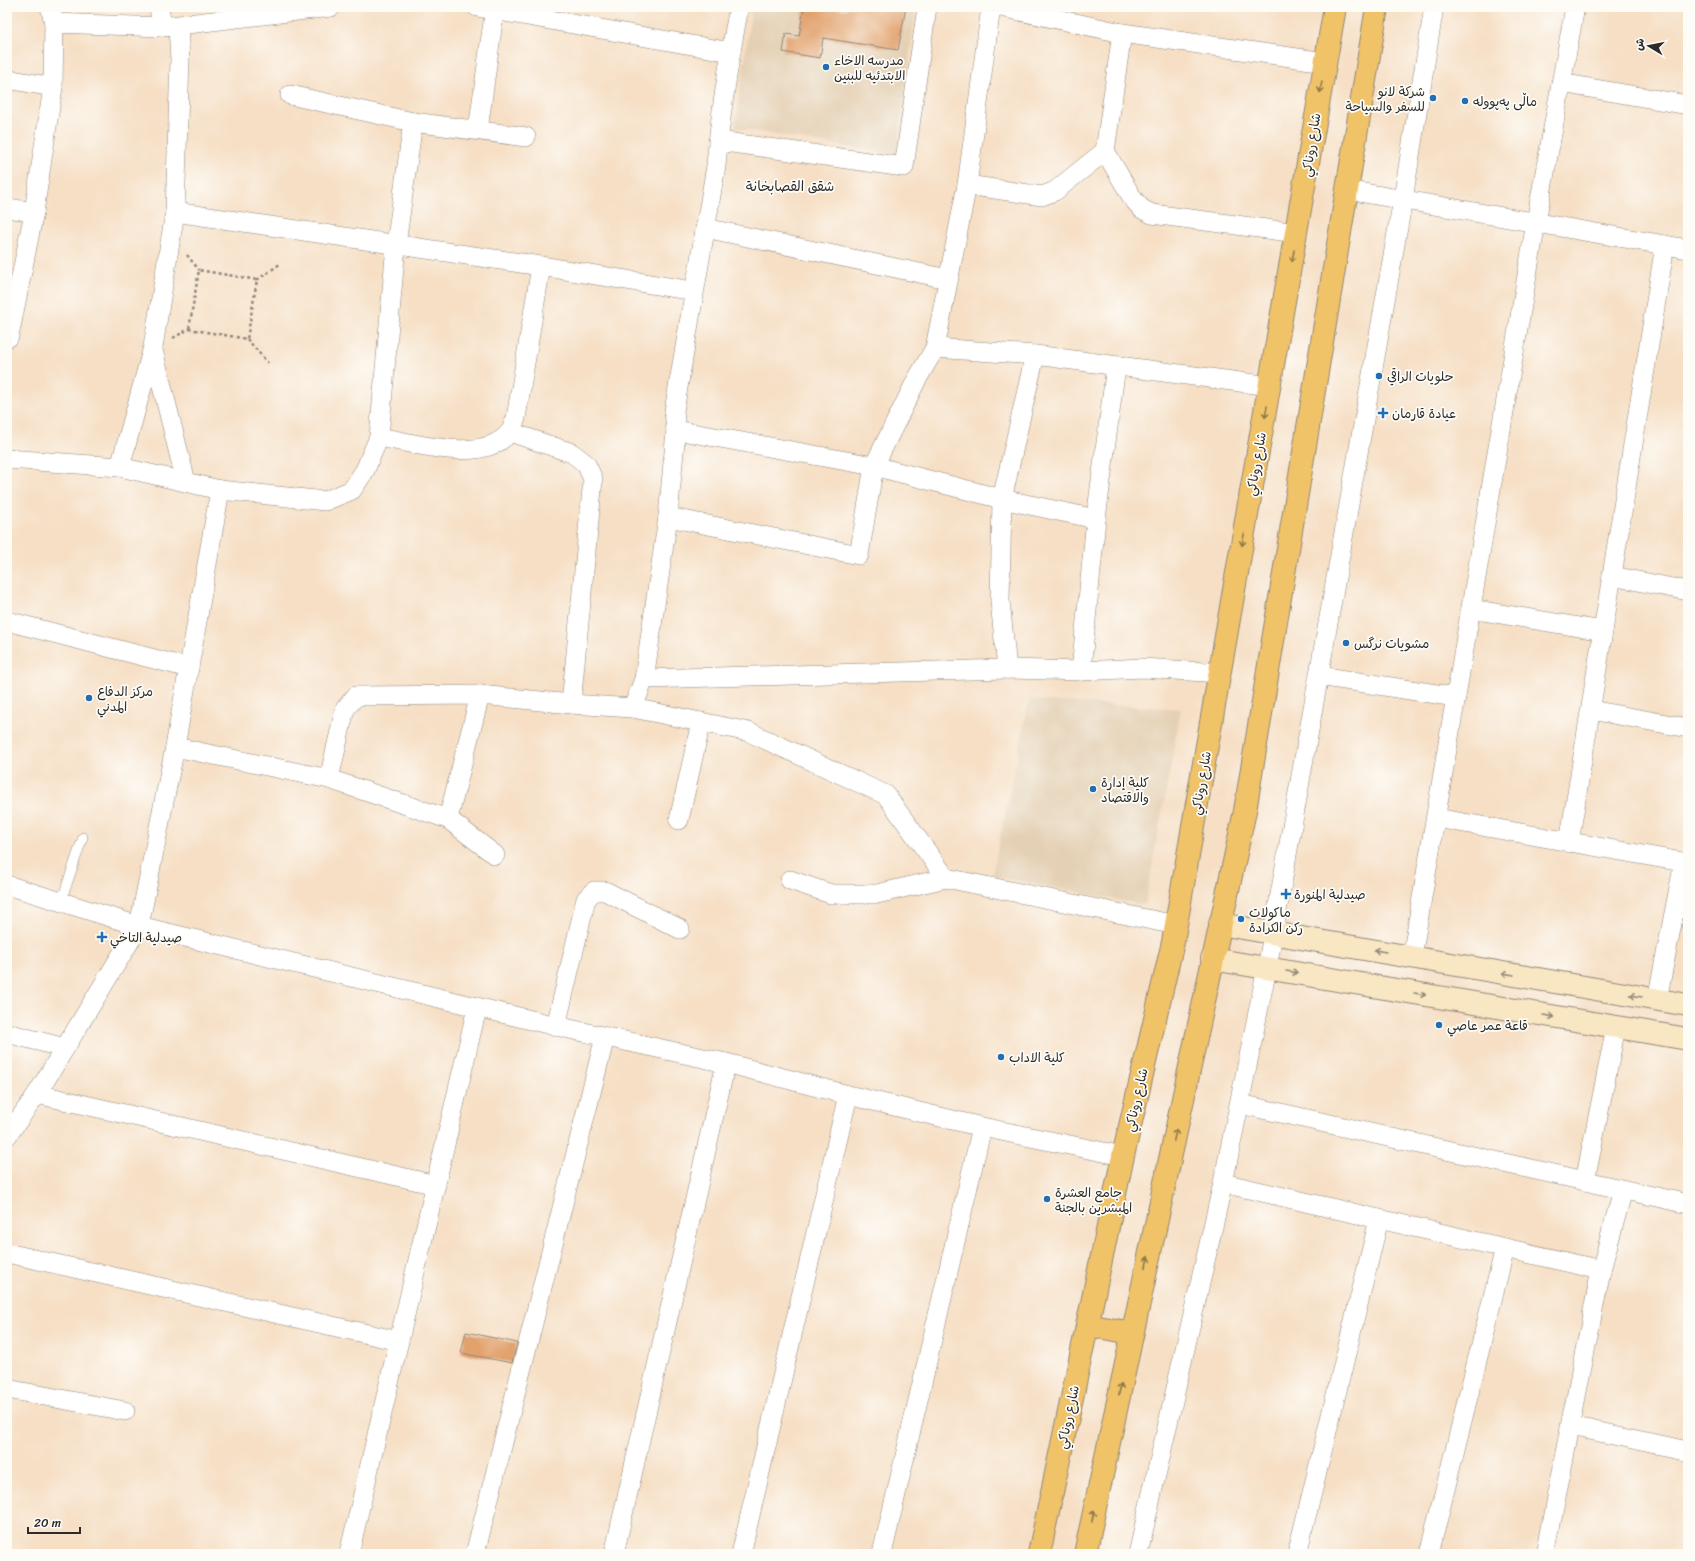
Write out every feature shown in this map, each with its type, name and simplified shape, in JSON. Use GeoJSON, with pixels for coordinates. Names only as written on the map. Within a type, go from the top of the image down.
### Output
{"type":"FeatureCollection","features":[{"type":"Feature","properties":{"kind":"main road","name":"شارع روناكي"},"geometry":{"type":"LineString","coordinates":[[1039,1554],[1123,1156],[1176,925],[1335,7]]}},
{"type":"Feature","properties":{"kind":"main road"},"geometry":{"type":"LineString","coordinates":[[1085,1554],[1245,811],[1377,7]]}},
{"type":"Feature","properties":{"kind":"main road"},"geometry":{"type":"LineString","coordinates":[[1220,924],[1688,1005]]}},
{"type":"Feature","properties":{"kind":"main road"},"geometry":{"type":"LineString","coordinates":[[1212,959],[1688,1039]]}},
{"type":"Feature","properties":{"kind":"main road"},"geometry":{"type":"LineString","coordinates":[[1087,1325],[1132,1333]]}},
{"type":"Feature","properties":{"kind":"street"},"geometry":{"type":"LineString","coordinates":[[120,467],[153,347],[175,212],[180,60],[170,26],[159,7]]}},
{"type":"Feature","properties":{"kind":"street"},"geometry":{"type":"LineString","coordinates":[[7,337],[34,212],[53,87],[52,15],[170,26],[331,7]]}},
{"type":"Feature","properties":{"kind":"street"},"geometry":{"type":"LineString","coordinates":[[633,708],[644,679],[668,517],[676,430],[674,411],[693,291],[716,166],[718,141],[739,7]]}},
{"type":"Feature","properties":{"kind":"street"},"geometry":{"type":"LineString","coordinates":[[718,141],[904,167],[927,7]]}},
{"type":"Feature","properties":{"kind":"street"},"geometry":{"type":"LineString","coordinates":[[668,517],[859,555],[874,466],[916,381],[935,348],[967,185],[991,7]]}},
{"type":"Feature","properties":{"kind":"street"},"geometry":{"type":"LineString","coordinates":[[1001,7],[1122,34],[1325,62]]}},
{"type":"Feature","properties":{"kind":"street"},"geometry":{"type":"LineString","coordinates":[[1138,1554],[1223,1183],[1274,933],[1403,199],[1434,7]]}},
{"type":"Feature","properties":{"kind":"street"},"geometry":{"type":"LineString","coordinates":[[1412,957],[1536,222],[1575,7]]}},
{"type":"Feature","properties":{"kind":"street"},"geometry":{"type":"LineString","coordinates":[[478,130],[488,8],[731,52]]}},
{"type":"Feature","properties":{"kind":"street"},"geometry":{"type":"LineString","coordinates":[[1122,34],[1105,151],[1133,199],[1142,209],[1152,214],[1297,233]]}},
{"type":"Feature","properties":{"kind":"street"},"geometry":{"type":"LineString","coordinates":[[7,79],[53,87]]}},
{"type":"Feature","properties":{"kind":"street"},"geometry":{"type":"LineString","coordinates":[[1561,83],[1688,105]]}},
{"type":"Feature","properties":{"kind":"street"},"geometry":{"type":"LineString","coordinates":[[290,95],[413,122],[526,137]]}},
{"type":"Feature","properties":{"kind":"street"},"geometry":{"type":"LineString","coordinates":[[7,459],[120,467],[220,490],[325,501],[352,490],[366,470],[379,436],[396,245],[413,122]]}},
{"type":"Feature","properties":{"kind":"street"},"geometry":{"type":"LineString","coordinates":[[967,185],[1042,196],[1055,191],[1105,151]]}},
{"type":"Feature","properties":{"kind":"street"},"geometry":{"type":"LineString","coordinates":[[1347,190],[1688,249]]}},
{"type":"Feature","properties":{"kind":"street"},"geometry":{"type":"LineString","coordinates":[[7,208],[34,212]]}},
{"type":"Feature","properties":{"kind":"street"},"geometry":{"type":"LineString","coordinates":[[175,212],[541,266],[693,291]]}},
{"type":"Feature","properties":{"kind":"street"},"geometry":{"type":"LineString","coordinates":[[705,228],[948,279]]}},
{"type":"Feature","properties":{"kind":"street"},"geometry":{"type":"LineString","coordinates":[[1569,843],[1665,245]]}},
{"type":"Feature","properties":{"kind":"street"},"geometry":{"type":"LineString","coordinates":[[379,436],[457,451],[477,449],[494,445],[510,432],[516,418],[541,266]]}},
{"type":"Feature","properties":{"kind":"street"},"geometry":{"type":"LineString","coordinates":[[153,347],[186,482]]}},
{"type":"Feature","properties":{"kind":"street"},"geometry":{"type":"LineString","coordinates":[[935,348],[1035,356],[1270,386]]}},
{"type":"Feature","properties":{"kind":"street"},"geometry":{"type":"LineString","coordinates":[[1007,669],[1000,601],[1002,499],[1035,356]]}},
{"type":"Feature","properties":{"kind":"street"},"geometry":{"type":"LineString","coordinates":[[1081,671],[1096,519],[1116,366]]}},
{"type":"Feature","properties":{"kind":"street"},"geometry":{"type":"LineString","coordinates":[[676,430],[874,466],[1002,499],[1096,519]]}},
{"type":"Feature","properties":{"kind":"street"},"geometry":{"type":"LineString","coordinates":[[510,432],[572,453],[586,464],[593,478],[571,704]]}},
{"type":"Feature","properties":{"kind":"street"},"geometry":{"type":"LineString","coordinates":[[7,1136],[37,1094],[139,926],[175,747],[220,490]]}},
{"type":"Feature","properties":{"kind":"street"},"geometry":{"type":"LineString","coordinates":[[1612,576],[1688,591]]}},
{"type":"Feature","properties":{"kind":"street"},"geometry":{"type":"LineString","coordinates":[[1471,609],[1603,631]]}},
{"type":"Feature","properties":{"kind":"street"},"geometry":{"type":"LineString","coordinates":[[7,621],[189,668]]}},
{"type":"Feature","properties":{"kind":"street"},"geometry":{"type":"LineString","coordinates":[[644,679],[1007,669],[1081,671],[1143,668],[1220,673]]}},
{"type":"Feature","properties":{"kind":"street"},"geometry":{"type":"LineString","coordinates":[[1319,676],[1456,697]]}},
{"type":"Feature","properties":{"kind":"street"},"geometry":{"type":"LineString","coordinates":[[448,818],[480,695]]}},
{"type":"Feature","properties":{"kind":"street"},"geometry":{"type":"LineString","coordinates":[[329,779],[345,709],[356,696],[480,695],[571,704],[633,708],[749,732],[886,795],[946,878]]}},
{"type":"Feature","properties":{"kind":"street"},"geometry":{"type":"LineString","coordinates":[[1591,710],[1688,728]]}},
{"type":"Feature","properties":{"kind":"street"},"geometry":{"type":"LineString","coordinates":[[679,820],[701,722]]}},
{"type":"Feature","properties":{"kind":"street"},"geometry":{"type":"LineString","coordinates":[[175,747],[329,779],[448,818],[495,855]]}},
{"type":"Feature","properties":{"kind":"street"},"geometry":{"type":"LineString","coordinates":[[1436,818],[1686,863],[1657,1000]]}},
{"type":"Feature","properties":{"kind":"street"},"geometry":{"type":"LineString","coordinates":[[790,880],[831,894],[877,894],[946,878],[1176,925]]}},
{"type":"Feature","properties":{"kind":"street"},"geometry":{"type":"LineString","coordinates":[[7,885],[139,926],[478,1008],[726,1063],[848,1095],[982,1127],[1123,1156]]}},
{"type":"Feature","properties":{"kind":"street"},"geometry":{"type":"LineString","coordinates":[[556,1026],[586,899],[594,891],[605,891],[680,929]]}},
{"type":"Feature","properties":{"kind":"street"},"geometry":{"type":"LineString","coordinates":[[349,1554],[478,1008]]}},
{"type":"Feature","properties":{"kind":"street"},"geometry":{"type":"LineString","coordinates":[[1585,1181],[1616,1027]]}},
{"type":"Feature","properties":{"kind":"street"},"geometry":{"type":"LineString","coordinates":[[7,1033],[65,1048]]}},
{"type":"Feature","properties":{"kind":"street"},"geometry":{"type":"LineString","coordinates":[[475,1554],[605,1037]]}},
{"type":"Feature","properties":{"kind":"street"},"geometry":{"type":"LineString","coordinates":[[614,1554],[726,1063]]}},
{"type":"Feature","properties":{"kind":"street"},"geometry":{"type":"LineString","coordinates":[[37,1094],[436,1185]]}},
{"type":"Feature","properties":{"kind":"street"},"geometry":{"type":"LineString","coordinates":[[741,1554],[848,1095]]}},
{"type":"Feature","properties":{"kind":"street"},"geometry":{"type":"LineString","coordinates":[[1240,1104],[1688,1204]]}},
{"type":"Feature","properties":{"kind":"street"},"geometry":{"type":"LineString","coordinates":[[882,1554],[982,1127]]}},
{"type":"Feature","properties":{"kind":"street"},"geometry":{"type":"LineString","coordinates":[[1223,1183],[1601,1270]]}},
{"type":"Feature","properties":{"kind":"street"},"geometry":{"type":"LineString","coordinates":[[1545,1554],[1601,1270],[1623,1190]]}},
{"type":"Feature","properties":{"kind":"street"},"geometry":{"type":"LineString","coordinates":[[1297,1554],[1379,1219]]}},
{"type":"Feature","properties":{"kind":"street"},"geometry":{"type":"LineString","coordinates":[[1429,1554],[1505,1248]]}},
{"type":"Feature","properties":{"kind":"street"},"geometry":{"type":"LineString","coordinates":[[7,1254],[399,1341]]}},
{"type":"Feature","properties":{"kind":"street"},"geometry":{"type":"LineString","coordinates":[[7,1389],[125,1411]]}},
{"type":"Feature","properties":{"kind":"street"},"geometry":{"type":"LineString","coordinates":[[1571,1426],[1688,1451]]}},
{"type":"Feature","properties":{"kind":"lane"},"geometry":{"type":"LineString","coordinates":[[61,902],[83,837]]}},
{"type":"Feature","properties":{"kind":"path"},"geometry":{"type":"LineString","coordinates":[[185,252],[199,270],[257,280],[280,264]]}},
{"type":"Feature","properties":{"kind":"path"},"geometry":{"type":"LineString","coordinates":[[199,270],[189,329],[247,339],[268,363]]}},
{"type":"Feature","properties":{"kind":"path"},"geometry":{"type":"LineString","coordinates":[[247,339],[257,280]]}},
{"type":"Feature","properties":{"kind":"shaded area","name":"مدرسه الاخاء الابتدئيه للبنين"},"geometry":{"type":"Polygon","coordinates":[[[752,7],[916,7],[896,155],[735,128],[752,7]]]}},
{"type":"Feature","properties":{"kind":"shaded area"},"geometry":{"type":"Polygon","coordinates":[[[1029,700],[1181,709],[1145,905],[992,876],[1029,700]]]}},
{"type":"Feature","properties":{"kind":"building"},"geometry":{"type":"Polygon","coordinates":[[[804,7],[831,7],[847,10],[847,7],[906,7],[898,50],[823,38],[820,58],[783,52],[786,34],[799,36],[804,7]]]}},
{"type":"Feature","properties":{"kind":"building"},"geometry":{"type":"Polygon","coordinates":[[[466,1332],[517,1343],[512,1363],[461,1353],[466,1332]]]}},
{"type":"Feature","properties":{"kind":"place","name":"مدرسه الاخاء الابتدئيه للبنين"},"geometry":{"type":"Point","coordinates":[826,67]}},
{"type":"Feature","properties":{"kind":"place","name":"شركة لانو للسفر والسياحة"},"geometry":{"type":"Point","coordinates":[1433,98]}},
{"type":"Feature","properties":{"kind":"place","name":"ماڵی پەپوولە"},"geometry":{"type":"Point","coordinates":[1465,101]}},
{"type":"Feature","properties":{"kind":"place","name":"حلويات الراقي"},"geometry":{"type":"Point","coordinates":[1379,376]}},
{"type":"Feature","properties":{"kind":"place","name":"عيادة قارمان"},"geometry":{"type":"Point","coordinates":[1383,413]}},
{"type":"Feature","properties":{"kind":"place","name":"مشويات نرگس"},"geometry":{"type":"Point","coordinates":[1346,643]}},
{"type":"Feature","properties":{"kind":"place","name":"مركز الدفاع المدني"},"geometry":{"type":"Point","coordinates":[89,698]}},
{"type":"Feature","properties":{"kind":"place","name":"كلية إدارة والاقتصاد"},"geometry":{"type":"Point","coordinates":[1093,789]}},
{"type":"Feature","properties":{"kind":"place","name":"صيدلية المنورة"},"geometry":{"type":"Point","coordinates":[1286,894]}},
{"type":"Feature","properties":{"kind":"place","name":"ماكولات ركن الكرادة"},"geometry":{"type":"Point","coordinates":[1241,919]}},
{"type":"Feature","properties":{"kind":"place","name":"صيدلية التاخي"},"geometry":{"type":"Point","coordinates":[102,937]}},
{"type":"Feature","properties":{"kind":"place","name":"قاعة عمر عاصي"},"geometry":{"type":"Point","coordinates":[1439,1025]}},
{"type":"Feature","properties":{"kind":"place","name":"كلية الاداب"},"geometry":{"type":"Point","coordinates":[1001,1057]}},
{"type":"Feature","properties":{"kind":"place","name":"جامع العشرة المبشرين بالجنة"},"geometry":{"type":"Point","coordinates":[1047,1199]}},
{"type":"Feature","properties":{"kind":"district","name":"شقق القصابخانة"},"geometry":{"type":"Point","coordinates":[790,186]}}]}
